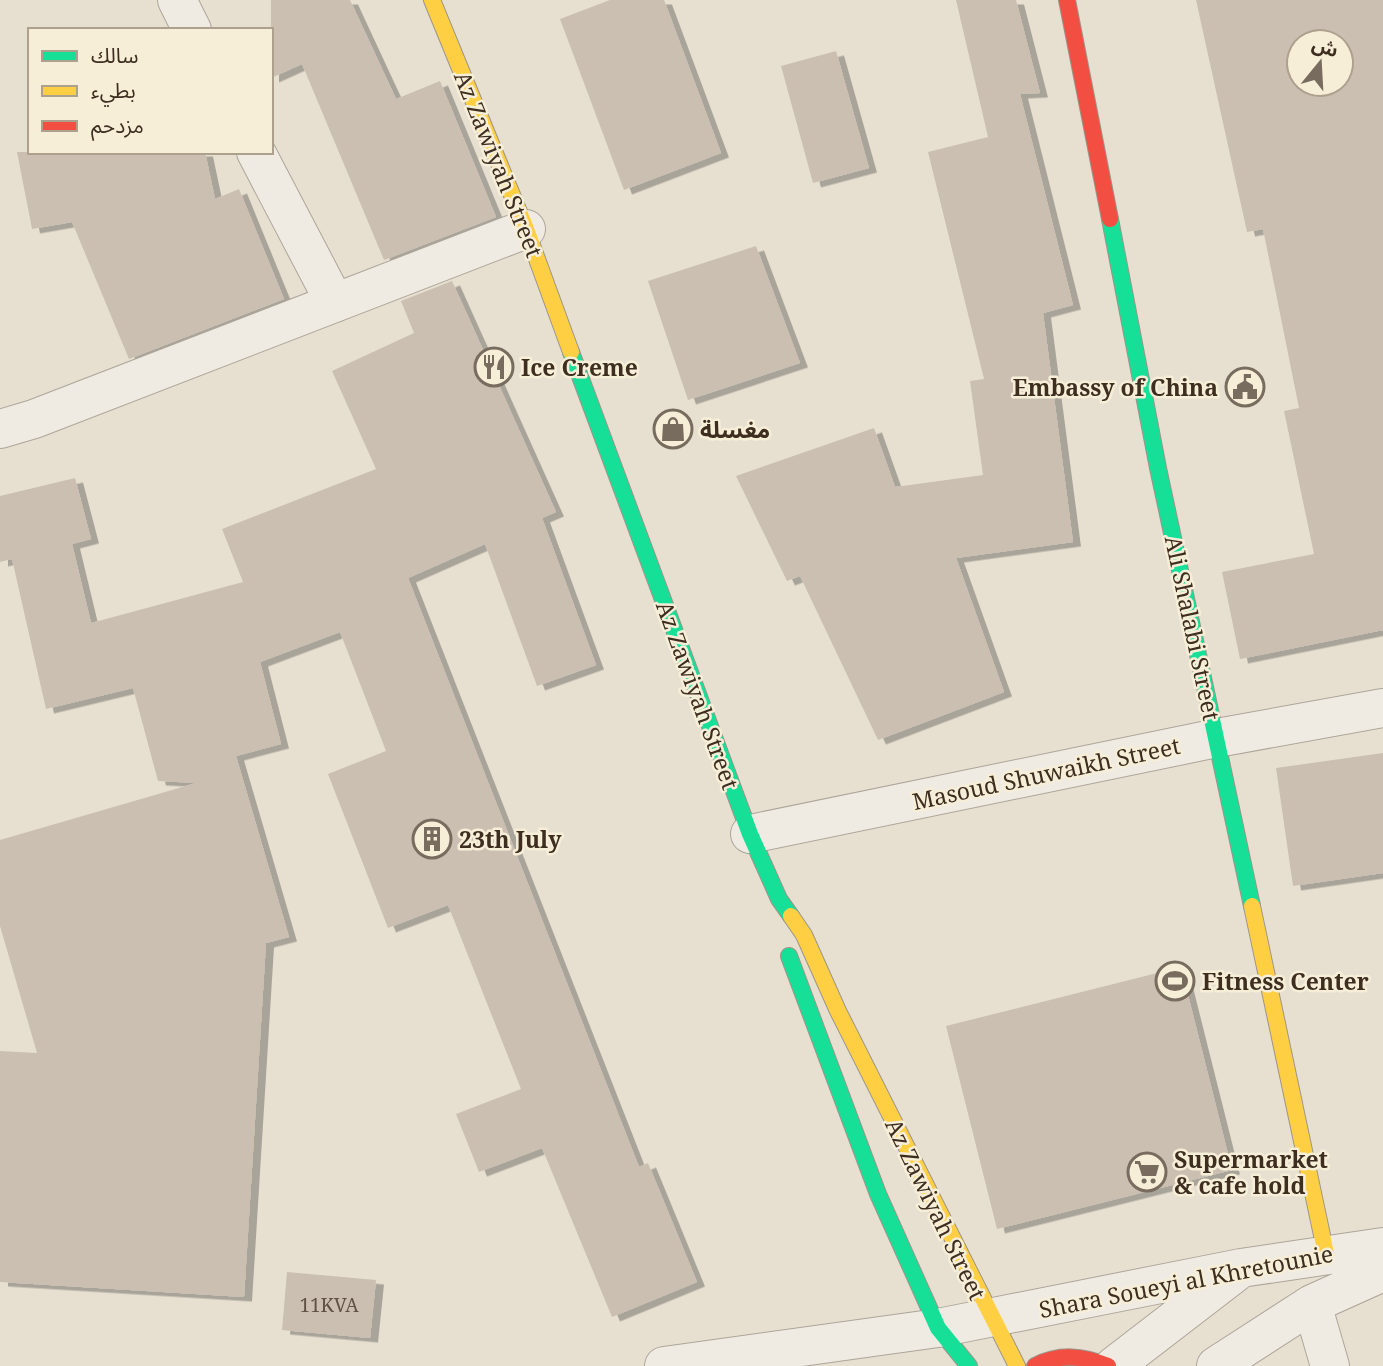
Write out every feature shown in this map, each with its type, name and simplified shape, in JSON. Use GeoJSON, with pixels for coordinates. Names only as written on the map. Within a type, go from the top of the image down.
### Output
{"type":"FeatureCollection","features":[{"type":"Feature","properties":{"kind":"main road","name":"Az Zawiyah Street"},"geometry":{"type":"LineString","coordinates":[[432,0],[526,229],[750,834],[779,899],[804,935],[838,1012],[990,1318],[1017,1366]]}},
{"type":"Feature","properties":{"kind":"main road","name":"Ali Shalabi Street"},"geometry":{"type":"LineString","coordinates":[[1067,0],[1158,468],[1326,1254]]}},
{"type":"Feature","properties":{"kind":"main road"},"geometry":{"type":"LineString","coordinates":[[779,899],[786,946],[808,1013],[878,1194],[938,1328],[970,1366]]}},
{"type":"Feature","properties":{"kind":"main road"},"geometry":{"type":"LineString","coordinates":[[1035,1366],[1066,1356],[1090,1358],[1108,1366]]}},
{"type":"Feature","properties":{"kind":"street"},"geometry":{"type":"LineString","coordinates":[[177,0],[191,28]]}},
{"type":"Feature","properties":{"kind":"street"},"geometry":{"type":"LineString","coordinates":[[257,154],[335,303]]}},
{"type":"Feature","properties":{"kind":"street"},"geometry":{"type":"LineString","coordinates":[[0,429],[34,419],[526,229]]}},
{"type":"Feature","properties":{"kind":"street","name":"Masoud Shuwaikh Street"},"geometry":{"type":"LineString","coordinates":[[750,834],[1217,738],[1383,708]]}},
{"type":"Feature","properties":{"kind":"street","name":"Shara Soueyi al Khretounie"},"geometry":{"type":"LineString","coordinates":[[664,1366],[938,1328],[1241,1268],[1383,1247]]}},
{"type":"Feature","properties":{"kind":"street"},"geometry":{"type":"LineString","coordinates":[[1114,1366],[1241,1268]]}},
{"type":"Feature","properties":{"kind":"street"},"geometry":{"type":"LineString","coordinates":[[1216,1366],[1312,1304],[1383,1272]]}},
{"type":"Feature","properties":{"kind":"street"},"geometry":{"type":"LineString","coordinates":[[1312,1304],[1330,1366]]}},
{"type":"Feature","properties":{"kind":"building"},"geometry":{"type":"Polygon","coordinates":[[[271,0],[350,0],[396,99],[440,81],[496,217],[384,260],[302,64],[273,77],[271,0]]]}},
{"type":"Feature","properties":{"kind":"building"},"geometry":{"type":"Polygon","coordinates":[[[610,0],[664,0],[721,153],[624,190],[560,19],[610,0]]]}},
{"type":"Feature","properties":{"kind":"building"},"geometry":{"type":"Polygon","coordinates":[[[956,0],[1016,0],[1040,93],[1020,94],[1073,305],[1043,313],[1073,542],[956,558],[1004,692],[878,740],[800,576],[787,581],[736,476],[874,428],[895,487],[983,475],[970,381],[984,379],[928,152],[988,137],[956,0]]]}},
{"type":"Feature","properties":{"kind":"building"},"geometry":{"type":"Polygon","coordinates":[[[1196,0],[1383,0],[1383,630],[1240,659],[1222,572],[1314,554],[1284,411],[1299,408],[1263,229],[1247,232],[1196,0]]]}},
{"type":"Feature","properties":{"kind":"building"},"geometry":{"type":"Polygon","coordinates":[[[836,51],[869,168],[813,183],[781,66],[836,51]]]}},
{"type":"Feature","properties":{"kind":"building"},"geometry":{"type":"Polygon","coordinates":[[[17,152],[205,154],[215,199],[239,189],[284,299],[129,359],[72,222],[32,229],[17,152]]]}},
{"type":"Feature","properties":{"kind":"building"},"geometry":{"type":"Polygon","coordinates":[[[756,246],[800,363],[688,400],[648,281],[756,246]]]}},
{"type":"Feature","properties":{"kind":"building"},"geometry":{"type":"Polygon","coordinates":[[[452,281],[556,512],[542,518],[596,665],[537,686],[485,544],[408,578],[639,1167],[648,1163],[697,1282],[612,1317],[542,1148],[479,1172],[456,1114],[521,1089],[448,905],[388,928],[328,774],[386,751],[340,632],[260,662],[281,744],[236,756],[289,937],[266,943],[244,1297],[0,1282],[0,1051],[37,1053],[0,926],[0,840],[196,783],[158,781],[133,688],[46,709],[12,559],[0,562],[0,496],[75,478],[91,539],[72,544],[91,623],[243,582],[222,529],[376,469],[332,371],[414,333],[401,301],[452,281]]]}},
{"type":"Feature","properties":{"kind":"building"},"geometry":{"type":"Polygon","coordinates":[[[1383,753],[1383,873],[1293,886],[1276,768],[1383,753]]]}},
{"type":"Feature","properties":{"kind":"building"},"geometry":{"type":"Polygon","coordinates":[[[1181,967],[1232,1170],[997,1229],[946,1026],[1181,967]]]}},
{"type":"Feature","properties":{"kind":"building"},"geometry":{"type":"Polygon","coordinates":[[[287,1272],[376,1280],[370,1338],[282,1330],[287,1272]]]}},
{"type":"Feature","properties":{"kind":"traffic: fast"},"geometry":{"type":"LineString","coordinates":[[1110,219],[1158,468],[1252,906]]}},
{"type":"Feature","properties":{"kind":"traffic: fast"},"geometry":{"type":"LineString","coordinates":[[571,352],[750,834],[779,899],[791,916]]}},
{"type":"Feature","properties":{"kind":"traffic: fast"},"geometry":{"type":"LineString","coordinates":[[789,956],[878,1194],[938,1328],[969,1366]]}},
{"type":"Feature","properties":{"kind":"traffic: slow"},"geometry":{"type":"LineString","coordinates":[[432,0],[526,229],[571,352]]}},
{"type":"Feature","properties":{"kind":"traffic: slow"},"geometry":{"type":"LineString","coordinates":[[1252,906],[1326,1254]]}},
{"type":"Feature","properties":{"kind":"traffic: slow"},"geometry":{"type":"LineString","coordinates":[[791,916],[804,935],[838,1011],[1017,1366]]}},
{"type":"Feature","properties":{"kind":"traffic: jam"},"geometry":{"type":"LineString","coordinates":[[1067,0],[1110,219]]}},
{"type":"Feature","properties":{"kind":"traffic: jam"},"geometry":{"type":"LineString","coordinates":[[1035,1366],[1053,1359],[1072,1357],[1108,1366]]}},
{"type":"Feature","properties":{"kind":"place","name":"Ice Creme"},"geometry":{"type":"Point","coordinates":[494,367]}},
{"type":"Feature","properties":{"kind":"place","name":"Embassy of China"},"geometry":{"type":"Point","coordinates":[1245,387]}},
{"type":"Feature","properties":{"kind":"place","name":"مغسلة"},"geometry":{"type":"Point","coordinates":[673,429]}},
{"type":"Feature","properties":{"kind":"place","name":"23th July"},"geometry":{"type":"Point","coordinates":[432,839]}},
{"type":"Feature","properties":{"kind":"place","name":"Fitness Center"},"geometry":{"type":"Point","coordinates":[1175,981]}},
{"type":"Feature","properties":{"kind":"place","name":"Supermarket & cafe hold"},"geometry":{"type":"Point","coordinates":[1147,1172]}}]}
